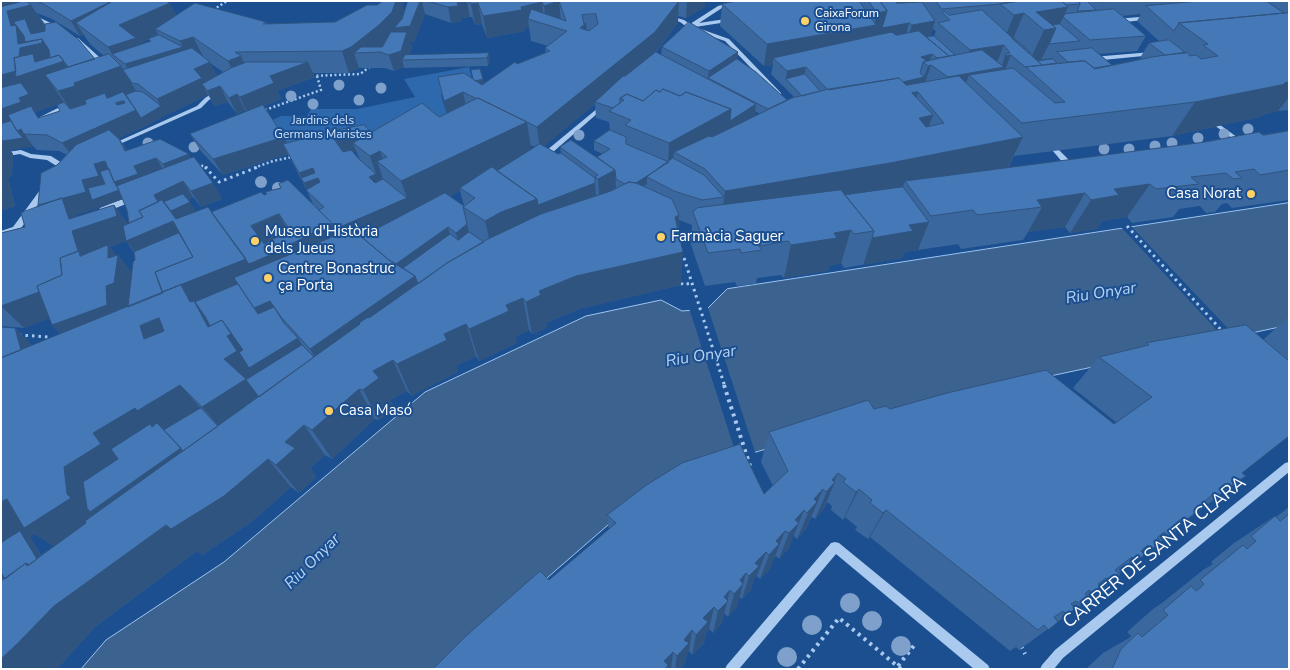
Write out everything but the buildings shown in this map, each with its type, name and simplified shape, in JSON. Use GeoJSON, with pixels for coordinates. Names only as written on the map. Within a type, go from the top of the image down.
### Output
{"type":"FeatureCollection","features":[{"type":"Feature","properties":{"kind":"street"},"geometry":{"type":"LineString","coordinates":[[679,35],[710,9],[720,6],[726,6],[736,18],[690,26]]}},
{"type":"Feature","properties":{"kind":"street"},"geometry":{"type":"LineString","coordinates":[[22,12],[56,27],[80,43],[109,69]]}},
{"type":"Feature","properties":{"kind":"street"},"geometry":{"type":"LineString","coordinates":[[656,13],[682,21],[727,40],[787,101]]}},
{"type":"Feature","properties":{"kind":"street"},"geometry":{"type":"LineString","coordinates":[[1112,21],[1161,18]]}},
{"type":"Feature","properties":{"kind":"street"},"geometry":{"type":"LineString","coordinates":[[708,24],[720,36]]}},
{"type":"Feature","properties":{"kind":"street"},"geometry":{"type":"LineString","coordinates":[[80,43],[87,40]]}},
{"type":"Feature","properties":{"kind":"street"},"geometry":{"type":"LineString","coordinates":[[1086,60],[1164,53]]}},
{"type":"Feature","properties":{"kind":"street"},"geometry":{"type":"LineString","coordinates":[[1132,56],[1139,61]]}},
{"type":"Feature","properties":{"kind":"street"},"geometry":{"type":"LineString","coordinates":[[761,75],[771,72]]}},
{"type":"Feature","properties":{"kind":"street"},"geometry":{"type":"LineString","coordinates":[[101,151],[199,107],[215,93],[223,89]]}},
{"type":"Feature","properties":{"kind":"street"},"geometry":{"type":"LineString","coordinates":[[540,161],[608,102]]}},
{"type":"Feature","properties":{"kind":"street"},"geometry":{"type":"LineString","coordinates":[[31,123],[74,103]]}},
{"type":"Feature","properties":{"kind":"street"},"geometry":{"type":"LineString","coordinates":[[1216,124],[1242,140],[1227,143]]}},
{"type":"Feature","properties":{"kind":"street"},"geometry":{"type":"LineString","coordinates":[[1042,137],[1078,171],[1066,173]]}},
{"type":"Feature","properties":{"kind":"street"},"geometry":{"type":"LineString","coordinates":[[1,155],[21,152],[30,156],[49,158],[67,167]]}},
{"type":"Feature","properties":{"kind":"street"},"geometry":{"type":"LineString","coordinates":[[61,173],[67,167],[76,163]]}},
{"type":"Feature","properties":{"kind":"street"},"geometry":{"type":"LineString","coordinates":[[1,234],[20,229],[42,192],[55,180]]}},
{"type":"Feature","properties":{"kind":"street"},"geometry":{"type":"LineString","coordinates":[[99,212],[140,195]]}},
{"type":"Feature","properties":{"kind":"street"},"geometry":{"type":"LineString","coordinates":[[665,222],[678,238],[715,234]]}},
{"type":"Feature","properties":{"kind":"street","name":"CARRER DE SANTA CLARA"},"geometry":{"type":"LineString","coordinates":[[1046,669],[1060,654],[1289,466]]}},
{"type":"Feature","properties":{"kind":"street"},"geometry":{"type":"LineString","coordinates":[[730,669],[835,547],[984,669]]}},
{"type":"Feature","properties":{"kind":"path"},"geometry":{"type":"LineString","coordinates":[[212,10],[228,1]]}},
{"type":"Feature","properties":{"kind":"path"},"geometry":{"type":"LineString","coordinates":[[309,76],[360,74],[375,63]]}},
{"type":"Feature","properties":{"kind":"path"},"geometry":{"type":"LineString","coordinates":[[265,110],[321,90],[317,76]]}},
{"type":"Feature","properties":{"kind":"path"},"geometry":{"type":"LineString","coordinates":[[190,160],[208,168],[219,182],[273,161],[301,154]]}},
{"type":"Feature","properties":{"kind":"path"},"geometry":{"type":"LineString","coordinates":[[1127,226],[1225,334]]}},
{"type":"Feature","properties":{"kind":"path"},"geometry":{"type":"LineString","coordinates":[[684,259],[752,474]]}},
{"type":"Feature","properties":{"kind":"path"},"geometry":{"type":"LineString","coordinates":[[681,282],[683,285],[691,283]]}},
{"type":"Feature","properties":{"kind":"path"},"geometry":{"type":"LineString","coordinates":[[18,335],[49,337],[53,346]]}},
{"type":"Feature","properties":{"kind":"path"},"geometry":{"type":"LineString","coordinates":[[798,669],[840,618],[900,668],[930,626]]}},
{"type":"Feature","properties":{"kind":"path"},"geometry":{"type":"LineString","coordinates":[[1020,643],[1025,654]]}},
{"type":"Feature","properties":{"kind":"green space","name":"Jardins dels Germans Maristes"},"geometry":{"type":"Polygon","coordinates":[[[469,67],[474,89],[441,95],[450,124],[292,153],[270,121],[281,116],[307,116],[311,109],[357,109],[415,97],[404,79],[469,67]]]}},
{"type":"Feature","properties":{"kind":"water","name":"Riu Onyar"},"geometry":{"type":"Polygon","coordinates":[[[1289,203],[1289,325],[910,406],[716,464],[654,485],[486,631],[453,669],[81,669],[106,640],[224,562],[425,392],[586,316],[661,300],[682,311],[707,309],[727,289],[1289,203]]]}},
{"type":"Feature","properties":{"kind":"pier"},"geometry":{"type":"Polygon","coordinates":[[[1131,226],[1237,338],[1226,340],[1121,227],[1131,226]]]}},
{"type":"Feature","properties":{"kind":"pier"},"geometry":{"type":"Polygon","coordinates":[[[707,305],[756,455],[738,460],[689,308],[707,305]]]}},
{"type":"Feature","properties":{"kind":"place","name":"CaixaForum Girona"},"geometry":{"type":"Point","coordinates":[805,21]}},
{"type":"Feature","properties":{"kind":"place","name":"Casa Norat"},"geometry":{"type":"Point","coordinates":[1251,194]}},
{"type":"Feature","properties":{"kind":"place","name":"Farmàcia Saguer"},"geometry":{"type":"Point","coordinates":[661,237]}},
{"type":"Feature","properties":{"kind":"place","name":"Museu d'Història dels Jueus"},"geometry":{"type":"Point","coordinates":[255,241]}},
{"type":"Feature","properties":{"kind":"place","name":"Centre Bonastruc ça Porta"},"geometry":{"type":"Point","coordinates":[268,278]}},
{"type":"Feature","properties":{"kind":"place","name":"Casa Masó"},"geometry":{"type":"Point","coordinates":[329,411]}}]}
